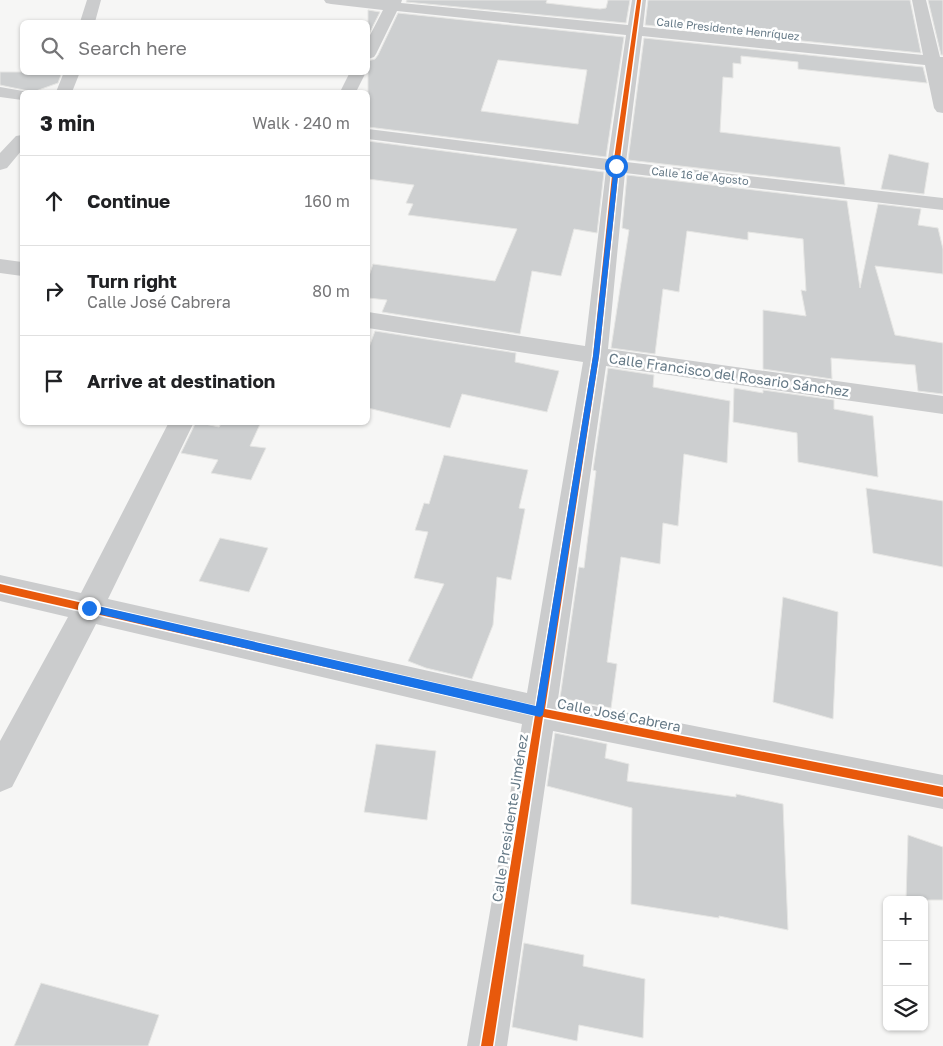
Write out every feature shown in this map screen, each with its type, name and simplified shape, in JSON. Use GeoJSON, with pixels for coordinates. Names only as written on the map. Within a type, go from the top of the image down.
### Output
{"type":"FeatureCollection","features":[{"type":"Feature","properties":{"kind":"street"},"geometry":{"type":"LineString","coordinates":[[89,20],[94,0]]}},
{"type":"Feature","properties":{"kind":"street","name":"Calle Presidente Henríquez"},"geometry":{"type":"LineString","coordinates":[[331,0],[393,3],[635,31],[938,61]]}},
{"type":"Feature","properties":{"kind":"street","name":"Calle Presidente Jiménez"},"geometry":{"type":"LineString","coordinates":[[487,1046],[596,356],[616,166],[639,0]]}},
{"type":"Feature","properties":{"kind":"street"},"geometry":{"type":"LineString","coordinates":[[919,0],[938,61],[943,108]]}},
{"type":"Feature","properties":{"kind":"street"},"geometry":{"type":"LineString","coordinates":[[370,50],[393,3]]}},
{"type":"Feature","properties":{"kind":"street"},"geometry":{"type":"LineString","coordinates":[[65,90],[71,75]]}},
{"type":"Feature","properties":{"kind":"street"},"geometry":{"type":"LineString","coordinates":[[349,90],[356,75]]}},
{"type":"Feature","properties":{"kind":"street"},"geometry":{"type":"LineString","coordinates":[[0,92],[20,95]]}},
{"type":"Feature","properties":{"kind":"street","name":"Calle 16 de Agosto"},"geometry":{"type":"LineString","coordinates":[[370,134],[616,166],[943,204]]}},
{"type":"Feature","properties":{"kind":"street"},"geometry":{"type":"LineString","coordinates":[[0,164],[20,142]]}},
{"type":"Feature","properties":{"kind":"street"},"geometry":{"type":"LineString","coordinates":[[0,266],[20,269]]}},
{"type":"Feature","properties":{"kind":"street","name":"Calle Francisco del Rosario Sánchez"},"geometry":{"type":"LineString","coordinates":[[370,320],[596,356],[943,405]]}},
{"type":"Feature","properties":{"kind":"street"},"geometry":{"type":"LineString","coordinates":[[0,775],[89,608],[180,425]]}},
{"type":"Feature","properties":{"kind":"street","name":"Calle José Cabrera"},"geometry":{"type":"LineString","coordinates":[[0,588],[540,712],[943,792]]}},
{"type":"Feature","properties":{"kind":"building"},"geometry":{"type":"Polygon","coordinates":[[[407,0],[547,0],[546,3],[600,9],[606,8],[608,0],[630,0],[626,23],[406,2],[407,0]]]}},
{"type":"Feature","properties":{"kind":"building"},"geometry":{"type":"Polygon","coordinates":[[[648,0],[910,0],[921,53],[645,25],[648,0]]]}},
{"type":"Feature","properties":{"kind":"building"},"geometry":{"type":"Polygon","coordinates":[[[928,0],[943,0],[943,55],[941,55],[928,0]]]}},
{"type":"Feature","properties":{"kind":"building"},"geometry":{"type":"Polygon","coordinates":[[[368,10],[380,12],[370,32],[370,20],[368,20],[368,10]]]}},
{"type":"Feature","properties":{"kind":"building"},"geometry":{"type":"Polygon","coordinates":[[[398,13],[624,37],[606,157],[370,127],[368,75],[370,75],[370,60],[375,59],[398,13]],[[498,60],[481,111],[578,124],[587,70],[498,60]]]}},
{"type":"Feature","properties":{"kind":"building"},"geometry":{"type":"Polygon","coordinates":[[[644,38],[923,67],[927,83],[798,69],[798,62],[741,56],[741,64],[733,63],[733,78],[723,77],[720,132],[840,147],[845,185],[628,160],[644,38]]]}},
{"type":"Feature","properties":{"kind":"building"},"geometry":{"type":"Polygon","coordinates":[[[0,72],[20,72],[20,75],[61,75],[58,83],[39,90],[24,90],[0,85],[0,72]]]}},
{"type":"Feature","properties":{"kind":"building"},"geometry":{"type":"Polygon","coordinates":[[[370,141],[604,172],[597,233],[574,229],[561,276],[532,271],[520,334],[382,312],[387,300],[370,298],[370,273],[373,264],[495,281],[517,229],[408,215],[413,204],[406,203],[414,185],[370,179],[370,141]]]}},
{"type":"Feature","properties":{"kind":"building"},"geometry":{"type":"Polygon","coordinates":[[[889,154],[929,163],[924,194],[881,189],[889,154]]]}},
{"type":"Feature","properties":{"kind":"building"},"geometry":{"type":"Polygon","coordinates":[[[627,175],[847,201],[860,288],[878,204],[921,209],[918,225],[938,228],[943,249],[943,274],[875,266],[895,335],[943,343],[943,394],[918,391],[915,365],[831,358],[832,379],[763,369],[763,310],[806,316],[801,290],[806,291],[803,239],[748,232],[748,240],[687,231],[679,292],[663,289],[655,354],[611,348],[629,230],[622,228],[627,175]]]}},
{"type":"Feature","properties":{"kind":"building"},"geometry":{"type":"Polygon","coordinates":[[[375,331],[516,353],[515,362],[559,371],[547,412],[462,394],[450,428],[370,408],[370,345],[375,331]]]}},
{"type":"Feature","properties":{"kind":"building"},"geometry":{"type":"Polygon","coordinates":[[[608,368],[654,375],[653,387],[730,401],[727,463],[684,454],[678,526],[663,523],[660,564],[621,557],[607,662],[617,664],[611,708],[560,698],[579,567],[584,568],[596,471],[593,470],[608,368]]]}},
{"type":"Feature","properties":{"kind":"building"},"geometry":{"type":"Polygon","coordinates":[[[734,388],[763,393],[763,390],[834,400],[834,409],[873,416],[878,477],[798,462],[797,433],[733,422],[734,388]]]}},
{"type":"Feature","properties":{"kind":"building"},"geometry":{"type":"Polygon","coordinates":[[[195,425],[219,427],[220,425],[260,425],[250,446],[266,448],[251,480],[211,473],[218,460],[181,453],[195,425]]]}},
{"type":"Feature","properties":{"kind":"building"},"geometry":{"type":"Polygon","coordinates":[[[444,455],[528,470],[519,508],[525,509],[511,580],[497,577],[493,625],[472,679],[426,668],[408,661],[444,584],[414,578],[428,532],[415,530],[424,503],[429,504],[444,455]]]}},
{"type":"Feature","properties":{"kind":"building"},"geometry":{"type":"Polygon","coordinates":[[[866,488],[943,501],[943,567],[873,553],[866,488]]]}},
{"type":"Feature","properties":{"kind":"building"},"geometry":{"type":"Polygon","coordinates":[[[220,538],[268,548],[249,592],[199,581],[220,538]]]}},
{"type":"Feature","properties":{"kind":"building"},"geometry":{"type":"Polygon","coordinates":[[[783,597],[838,612],[833,719],[773,702],[783,597]]]}},
{"type":"Feature","properties":{"kind":"building"},"geometry":{"type":"Polygon","coordinates":[[[555,733],[607,744],[605,758],[629,764],[627,781],[736,797],[736,794],[783,804],[788,930],[719,916],[719,918],[631,904],[632,808],[547,786],[555,733]]]}},
{"type":"Feature","properties":{"kind":"building"},"geometry":{"type":"Polygon","coordinates":[[[376,744],[436,751],[427,820],[364,812],[376,744]]]}},
{"type":"Feature","properties":{"kind":"building"},"geometry":{"type":"Polygon","coordinates":[[[908,835],[943,847],[943,900],[928,900],[928,896],[906,896],[908,835]]]}},
{"type":"Feature","properties":{"kind":"building"},"geometry":{"type":"Polygon","coordinates":[[[524,943],[584,955],[583,966],[645,979],[643,1038],[579,1025],[577,1041],[512,1027],[524,943]]]}},
{"type":"Feature","properties":{"kind":"building"},"geometry":{"type":"Polygon","coordinates":[[[41,983],[159,1015],[148,1046],[14,1046],[41,983]]]}},
{"type":"Feature","properties":{"kind":"cycle path"},"geometry":{"type":"LineString","coordinates":[[487,1046],[596,356],[616,166],[639,0]]}},
{"type":"Feature","properties":{"kind":"cycle path"},"geometry":{"type":"LineString","coordinates":[[0,588],[540,712],[943,792]]}},
{"type":"Feature","properties":{"kind":"route"},"geometry":{"type":"LineString","coordinates":[[89,608],[540,712],[596,356],[616,166]]}}]}
